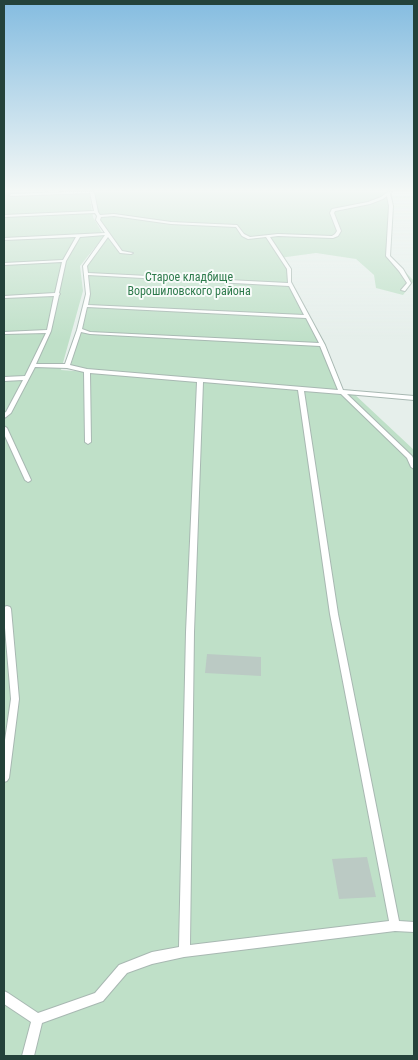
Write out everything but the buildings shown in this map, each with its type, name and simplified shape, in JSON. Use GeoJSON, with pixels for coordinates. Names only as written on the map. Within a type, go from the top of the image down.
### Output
{"type":"FeatureCollection","features":[{"type":"Feature","properties":{"kind":"lane"},"geometry":{"type":"LineString","coordinates":[[4,416],[8,413],[34,365],[49,330],[64,262],[75,241]]}},
{"type":"Feature","properties":{"kind":"lane"},"geometry":{"type":"LineString","coordinates":[[67,366],[88,294],[85,266],[103,241]]}},
{"type":"Feature","properties":{"kind":"lane"},"geometry":{"type":"LineString","coordinates":[[113,241],[121,252],[131,253]]}},
{"type":"Feature","properties":{"kind":"lane"},"geometry":{"type":"LineString","coordinates":[[271,241],[289,269],[291,285],[322,345],[341,391],[410,458],[414,468]]}},
{"type":"Feature","properties":{"kind":"lane"},"geometry":{"type":"LineString","coordinates":[[389,241],[388,256],[401,270],[409,283],[403,290]]}},
{"type":"Feature","properties":{"kind":"lane"},"geometry":{"type":"LineString","coordinates":[[4,264],[64,262]]}},
{"type":"Feature","properties":{"kind":"lane"},"geometry":{"type":"LineString","coordinates":[[86,274],[291,285]]}},
{"type":"Feature","properties":{"kind":"lane"},"geometry":{"type":"LineString","coordinates":[[4,297],[58,294]]}},
{"type":"Feature","properties":{"kind":"lane"},"geometry":{"type":"LineString","coordinates":[[85,306],[306,317]]}},
{"type":"Feature","properties":{"kind":"lane"},"geometry":{"type":"LineString","coordinates":[[4,333],[49,330]]}},
{"type":"Feature","properties":{"kind":"lane"},"geometry":{"type":"LineString","coordinates":[[79,330],[322,345]]}},
{"type":"Feature","properties":{"kind":"lane"},"geometry":{"type":"LineString","coordinates":[[34,365],[67,366],[87,371],[414,398]]}},
{"type":"Feature","properties":{"kind":"lane"},"geometry":{"type":"LineString","coordinates":[[87,371],[88,442]]}},
{"type":"Feature","properties":{"kind":"lane"},"geometry":{"type":"LineString","coordinates":[[4,379],[27,378]]}},
{"type":"Feature","properties":{"kind":"lane"},"geometry":{"type":"LineString","coordinates":[[184,951],[190,632],[200,380]]}},
{"type":"Feature","properties":{"kind":"lane"},"geometry":{"type":"LineString","coordinates":[[301,389],[334,614],[395,926]]}},
{"type":"Feature","properties":{"kind":"lane"},"geometry":{"type":"LineString","coordinates":[[4,428],[28,480]]}},
{"type":"Feature","properties":{"kind":"lane"},"geometry":{"type":"LineString","coordinates":[[4,610],[7,609],[15,699],[4,778]]}},
{"type":"Feature","properties":{"kind":"lane"},"geometry":{"type":"LineString","coordinates":[[37,1019],[99,997],[123,968],[152,958],[184,951],[395,926],[414,927]]}},
{"type":"Feature","properties":{"kind":"lane"},"geometry":{"type":"LineString","coordinates":[[4,997],[37,1019]]}},
{"type":"Feature","properties":{"kind":"lane"},"geometry":{"type":"LineString","coordinates":[[28,1056],[37,1019]]}},
{"type":"Feature","properties":{"kind":"green space"},"geometry":{"type":"Polygon","coordinates":[[[4,241],[100,241],[80,266],[83,291],[61,370],[352,392],[414,450],[414,1056],[4,1056],[4,241]]]}},
{"type":"Feature","properties":{"kind":"green space","name":"Старое кладбище Ворошиловского района"},"geometry":{"type":"Polygon","coordinates":[[[105,241],[391,241],[390,256],[414,281],[403,295],[376,288],[374,275],[356,259],[316,253],[279,258],[287,269],[288,281],[320,344],[339,390],[87,369],[71,365],[90,293],[86,267],[105,241]]]}}]}
